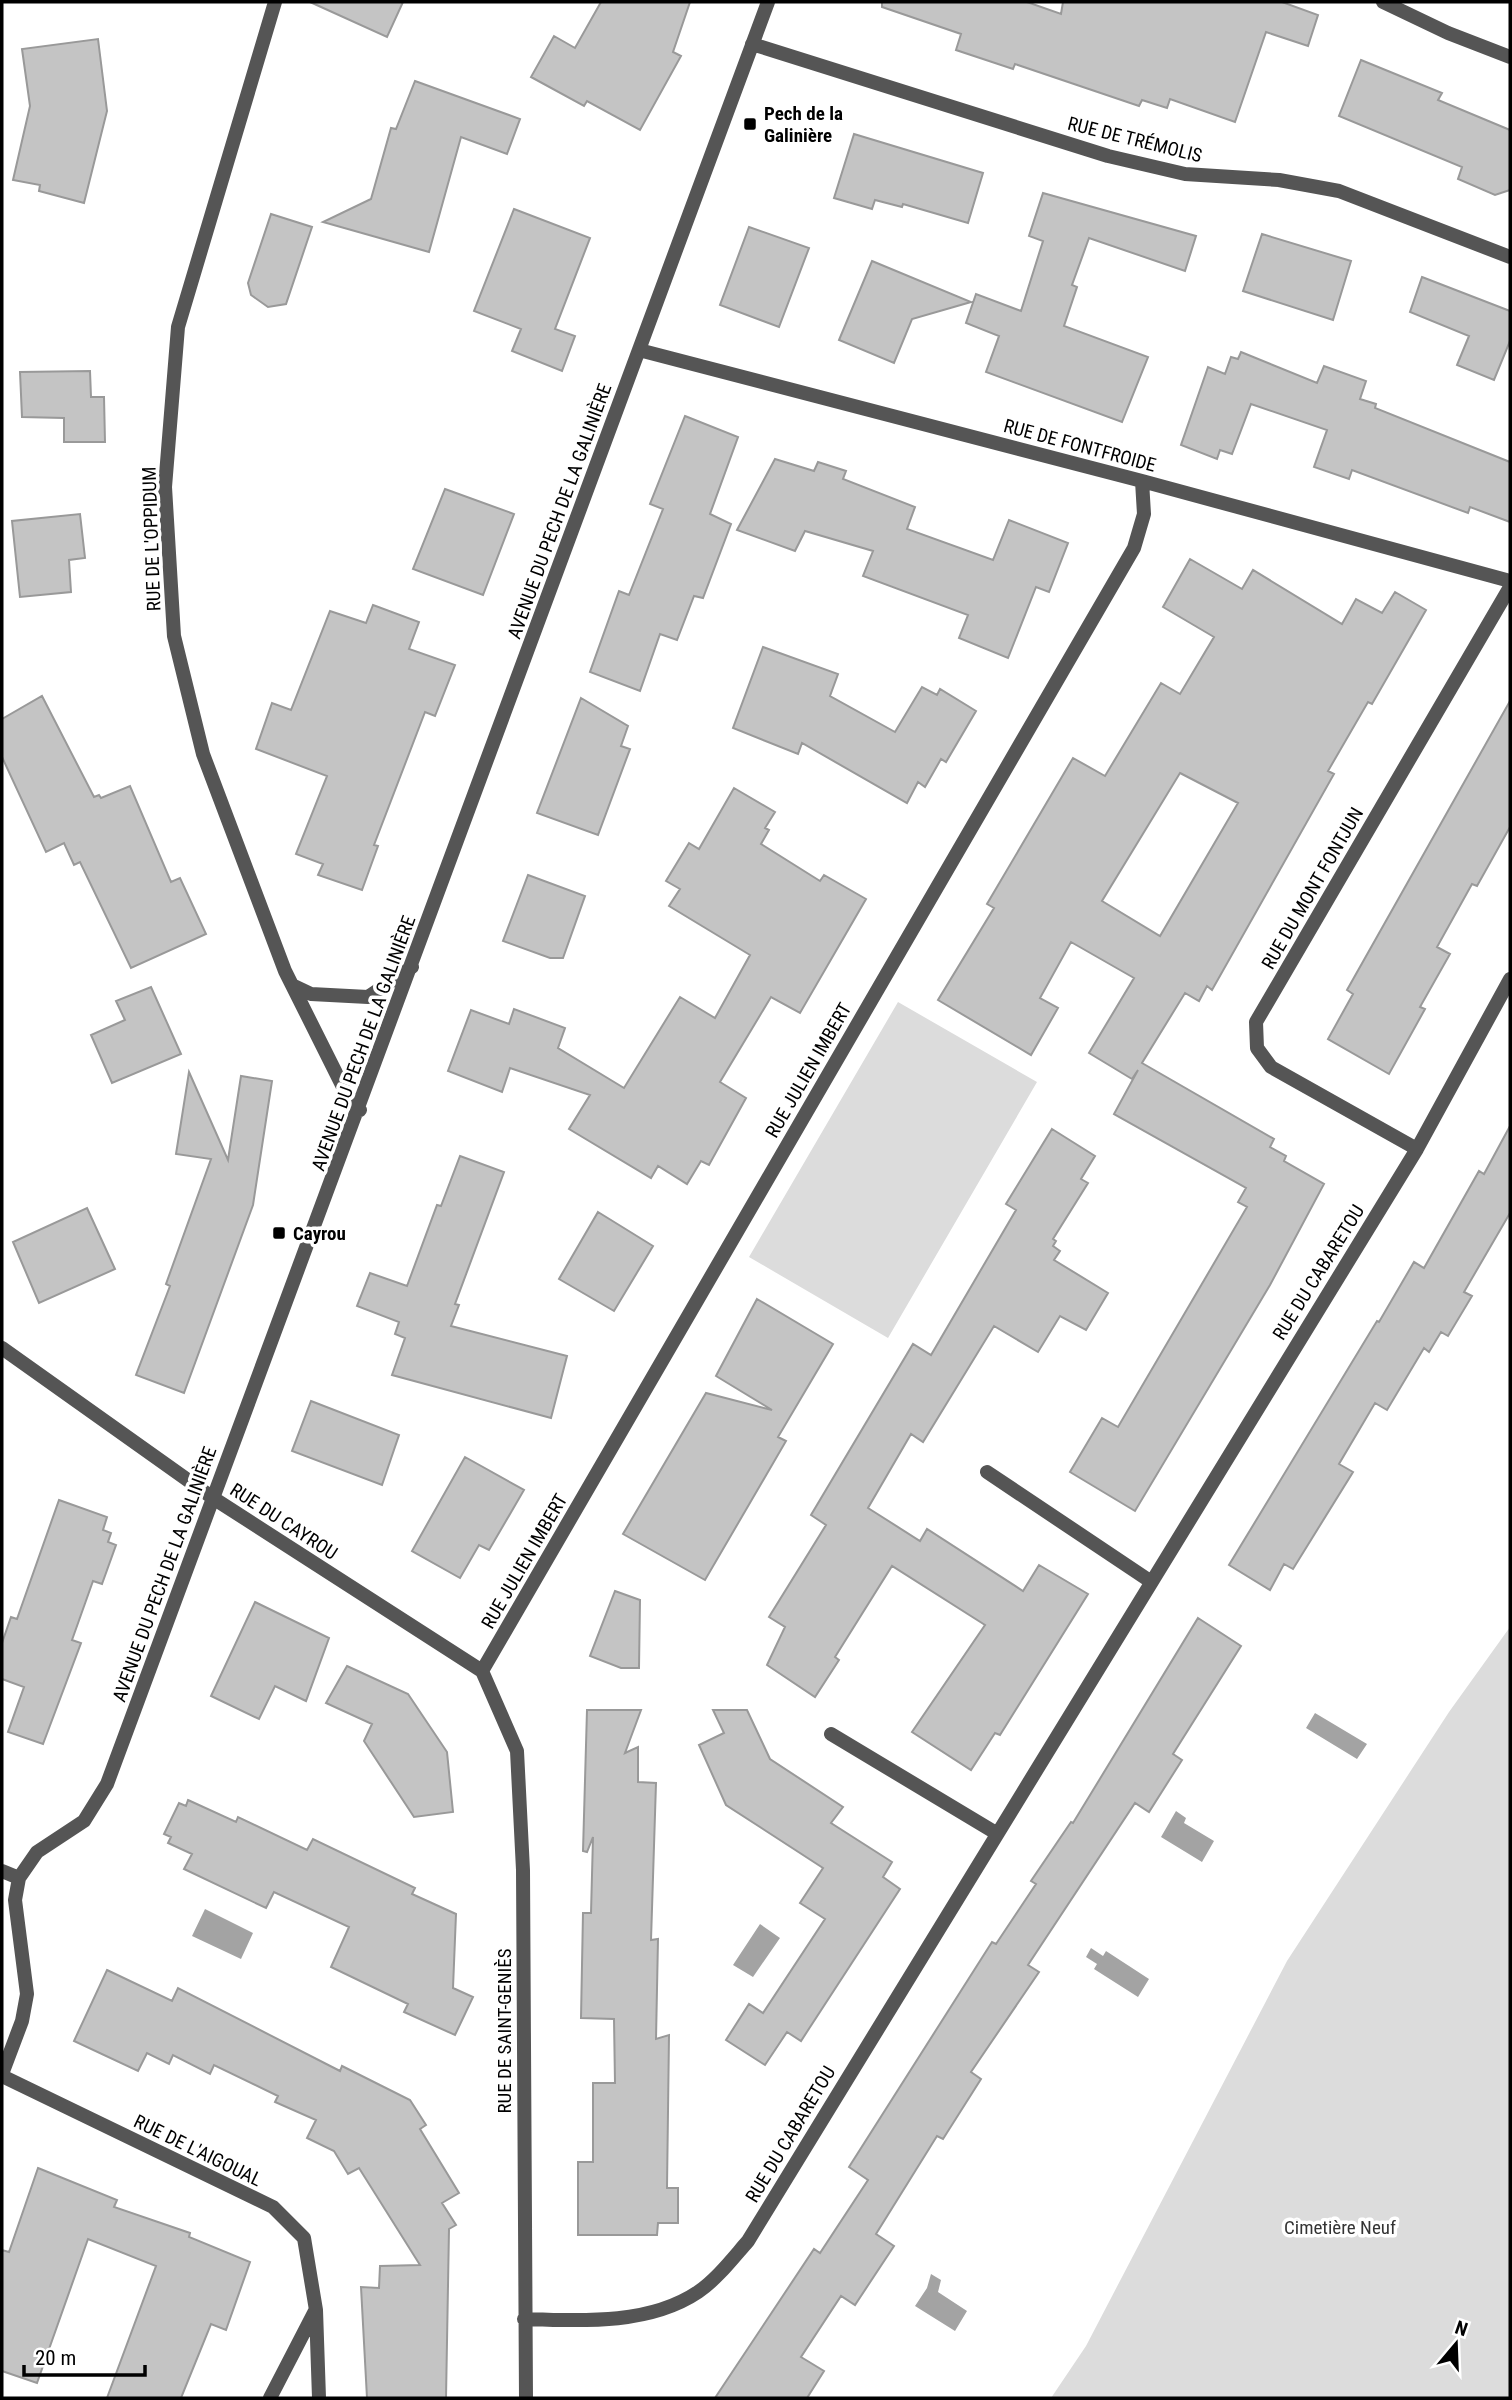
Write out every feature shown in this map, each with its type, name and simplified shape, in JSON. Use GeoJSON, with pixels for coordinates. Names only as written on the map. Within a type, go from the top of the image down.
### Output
{"type":"FeatureCollection","features":[{"type":"Feature","properties":{"kind":"street","name":"RUE DE L'OPPIDUM"},"geometry":{"type":"LineString","coordinates":[[275,2],[178,327],[164,487],[174,636],[203,754],[292,985],[345,1091],[359,1110]]}},
{"type":"Feature","properties":{"kind":"street","name":"AVENUE DU PECH DE LA GALINIÈRE"},"geometry":{"type":"LineString","coordinates":[[19,1878],[37,1852],[84,1821],[107,1784],[768,2]]}},
{"type":"Feature","properties":{"kind":"street"},"geometry":{"type":"LineString","coordinates":[[1383,2],[1448,33],[1510,57]]}},
{"type":"Feature","properties":{"kind":"street","name":"RUE DE TRÉMOLIS"},"geometry":{"type":"LineString","coordinates":[[752,44],[1108,156],[1185,174],[1279,180],[1339,191],[1510,257]]}},
{"type":"Feature","properties":{"kind":"street","name":"RUE DE FONTFROIDE"},"geometry":{"type":"LineString","coordinates":[[639,351],[1142,481],[1510,584]]}},
{"type":"Feature","properties":{"kind":"street","name":"RUE JULIEN IMBERT"},"geometry":{"type":"LineString","coordinates":[[482,1671],[1134,548],[1144,514],[1142,481]]}},
{"type":"Feature","properties":{"kind":"street","name":"RUE DU MONT FONTJUN"},"geometry":{"type":"LineString","coordinates":[[1417,1149],[1272,1066],[1257,1048],[1256,1022],[1510,584]]}},
{"type":"Feature","properties":{"kind":"street"},"geometry":{"type":"LineString","coordinates":[[292,985],[312,993],[368,997],[412,967]]}},
{"type":"Feature","properties":{"kind":"street","name":"RUE DU CABARETOU"},"geometry":{"type":"LineString","coordinates":[[524,2319],[624,2319],[698,2292],[748,2241],[1417,1149],[1510,979]]}},
{"type":"Feature","properties":{"kind":"street","name":"RUE DU CAYROU"},"geometry":{"type":"LineString","coordinates":[[2,1348],[213,1498],[482,1671]]}},
{"type":"Feature","properties":{"kind":"street"},"geometry":{"type":"LineString","coordinates":[[986,1472],[1150,1581]]}},
{"type":"Feature","properties":{"kind":"street","name":"RUE DE SAINT-GENIÈS"},"geometry":{"type":"LineString","coordinates":[[482,1671],[517,1751],[523,1870],[526,2398]]}},
{"type":"Feature","properties":{"kind":"street"},"geometry":{"type":"LineString","coordinates":[[831,1734],[996,1833]]}},
{"type":"Feature","properties":{"kind":"street"},"geometry":{"type":"LineString","coordinates":[[2,1871],[19,1878],[15,1900],[27,1994],[23,2021],[2,2075]]}},
{"type":"Feature","properties":{"kind":"street","name":"RUE DE L'AIGOUAL"},"geometry":{"type":"LineString","coordinates":[[2,2075],[273,2207],[304,2238],[316,2310],[318,2398]]}},
{"type":"Feature","properties":{"kind":"street"},"geometry":{"type":"LineString","coordinates":[[270,2398],[316,2310]]}},
{"type":"Feature","properties":{"kind":"green space"},"geometry":{"type":"Polygon","coordinates":[[[898,1002],[1037,1082],[888,1338],[749,1257],[898,1002]]]}},
{"type":"Feature","properties":{"kind":"green space","name":"Cimetière Neuf"},"geometry":{"type":"Polygon","coordinates":[[[1510,1627],[1510,2398],[1051,2398],[1086,2346],[1287,1961],[1449,1712],[1510,1627]]]}},
{"type":"Feature","properties":{"kind":"shaded area"},"geometry":{"type":"Polygon","coordinates":[[[1315,1713],[1367,1744],[1357,1759],[1306,1728],[1315,1713]]]}},
{"type":"Feature","properties":{"kind":"shaded area"},"geometry":{"type":"Polygon","coordinates":[[[1176,1811],[1186,1818],[1184,1823],[1214,1841],[1202,1862],[1161,1837],[1176,1811]]]}},
{"type":"Feature","properties":{"kind":"shaded area"},"geometry":{"type":"Polygon","coordinates":[[[205,1909],[253,1933],[241,1959],[192,1936],[205,1909]]]}},
{"type":"Feature","properties":{"kind":"shaded area"},"geometry":{"type":"Polygon","coordinates":[[[760,1924],[780,1938],[753,1977],[733,1965],[760,1924]]]}},
{"type":"Feature","properties":{"kind":"shaded area"},"geometry":{"type":"Polygon","coordinates":[[[1091,1948],[1103,1956],[1106,1951],[1149,1979],[1138,1997],[1094,1969],[1097,1964],[1086,1957],[1091,1948]]]}},
{"type":"Feature","properties":{"kind":"shaded area"},"geometry":{"type":"Polygon","coordinates":[[[931,2274],[941,2280],[938,2292],[967,2311],[955,2331],[915,2306],[927,2288],[931,2274]]]}},
{"type":"Feature","properties":{"kind":"building"},"geometry":{"type":"Polygon","coordinates":[[[310,2],[403,2],[387,37],[310,2]]]}},
{"type":"Feature","properties":{"kind":"building"},"geometry":{"type":"Polygon","coordinates":[[[601,2],[690,2],[673,52],[681,56],[640,130],[587,101],[584,106],[531,77],[554,36],[575,48],[601,2]]]}},
{"type":"Feature","properties":{"kind":"building"},"geometry":{"type":"Polygon","coordinates":[[[882,2],[1027,2],[1061,14],[1063,2],[1282,2],[1318,15],[1308,46],[1266,32],[1235,122],[1170,99],[1167,108],[1142,100],[1139,106],[1015,64],[1013,69],[956,50],[961,34],[882,7],[882,2]]]}},
{"type":"Feature","properties":{"kind":"building"},"geometry":{"type":"Polygon","coordinates":[[[98,39],[107,111],[84,203],[39,191],[40,185],[13,180],[30,106],[22,49],[98,39]]]}},
{"type":"Feature","properties":{"kind":"building"},"geometry":{"type":"Polygon","coordinates":[[[1361,60],[1442,93],[1438,100],[1510,130],[1510,190],[1495,195],[1458,179],[1462,167],[1339,116],[1361,60]]]}},
{"type":"Feature","properties":{"kind":"building"},"geometry":{"type":"Polygon","coordinates":[[[415,81],[520,119],[507,154],[461,137],[429,252],[323,222],[371,199],[391,128],[396,129],[415,81]]]}},
{"type":"Feature","properties":{"kind":"building"},"geometry":{"type":"Polygon","coordinates":[[[854,134],[983,173],[968,223],[903,204],[902,207],[875,200],[872,209],[834,198],[854,134]]]}},
{"type":"Feature","properties":{"kind":"building"},"geometry":{"type":"Polygon","coordinates":[[[1043,193],[1196,236],[1185,271],[1089,238],[1072,285],[1077,287],[1064,326],[1148,357],[1122,422],[986,372],[999,336],[966,323],[976,294],[1021,311],[1043,241],[1029,236],[1043,193]]]}},
{"type":"Feature","properties":{"kind":"building"},"geometry":{"type":"Polygon","coordinates":[[[514,209],[590,238],[555,329],[575,336],[562,371],[512,351],[521,329],[474,311],[514,209]]]}},
{"type":"Feature","properties":{"kind":"building"},"geometry":{"type":"Polygon","coordinates":[[[271,214],[312,227],[286,304],[268,307],[251,295],[248,283],[271,214]]]}},
{"type":"Feature","properties":{"kind":"building"},"geometry":{"type":"Polygon","coordinates":[[[749,227],[809,248],[779,327],[720,305],[749,227]]]}},
{"type":"Feature","properties":{"kind":"building"},"geometry":{"type":"Polygon","coordinates":[[[1262,234],[1351,261],[1333,320],[1243,291],[1262,234]]]}},
{"type":"Feature","properties":{"kind":"building"},"geometry":{"type":"Polygon","coordinates":[[[872,261],[971,302],[912,319],[894,363],[839,340],[872,261]]]}},
{"type":"Feature","properties":{"kind":"building"},"geometry":{"type":"Polygon","coordinates":[[[1422,277],[1510,311],[1510,341],[1494,380],[1457,365],[1469,336],[1410,312],[1422,277]]]}},
{"type":"Feature","properties":{"kind":"building"},"geometry":{"type":"Polygon","coordinates":[[[1241,352],[1317,383],[1324,366],[1366,381],[1360,399],[1376,404],[1375,408],[1510,462],[1510,522],[1470,507],[1468,513],[1352,470],[1349,479],[1314,467],[1327,430],[1251,404],[1232,454],[1220,450],[1217,459],[1181,445],[1208,367],[1225,374],[1231,357],[1238,359],[1241,352]]]}},
{"type":"Feature","properties":{"kind":"building"},"geometry":{"type":"Polygon","coordinates":[[[90,371],[91,397],[104,397],[105,442],[64,442],[64,418],[22,417],[20,372],[90,371]]]}},
{"type":"Feature","properties":{"kind":"building"},"geometry":{"type":"Polygon","coordinates":[[[685,416],[738,437],[710,514],[731,524],[703,598],[694,596],[677,640],[660,634],[640,691],[590,672],[619,591],[629,595],[663,509],[650,504],[685,416]]]}},
{"type":"Feature","properties":{"kind":"building"},"geometry":{"type":"Polygon","coordinates":[[[775,459],[814,471],[818,462],[846,471],[843,479],[915,507],[907,529],[993,560],[1009,520],[1068,543],[1049,592],[1036,587],[1008,658],[959,638],[968,615],[863,576],[873,551],[805,531],[795,551],[737,530],[775,459]]]}},
{"type":"Feature","properties":{"kind":"building"},"geometry":{"type":"Polygon","coordinates":[[[445,489],[514,514],[483,595],[413,569],[445,489]]]}},
{"type":"Feature","properties":{"kind":"building"},"geometry":{"type":"Polygon","coordinates":[[[80,514],[85,558],[69,560],[71,592],[20,597],[12,521],[80,514]]]}},
{"type":"Feature","properties":{"kind":"building"},"geometry":{"type":"Polygon","coordinates":[[[1190,559],[1242,589],[1253,570],[1342,624],[1356,599],[1382,613],[1395,592],[1426,610],[1372,704],[1368,702],[1328,771],[1334,774],[1212,990],[1207,986],[1199,1001],[1185,993],[1142,1063],[1274,1139],[1270,1147],[1286,1156],[1284,1161],[1324,1184],[1270,1285],[1135,1511],[1070,1472],[1102,1418],[1118,1427],[1247,1207],[1238,1202],[1246,1188],[1114,1114],[1138,1070],[1132,1079],[1089,1053],[1134,978],[1071,942],[1040,998],[1058,1008],[1031,1055],[938,1000],[994,908],[987,904],[1073,758],[1105,776],[1161,683],[1180,694],[1214,637],[1163,607],[1190,559]],[[1180,773],[1102,901],[1160,936],[1238,803],[1180,773]]]}},
{"type":"Feature","properties":{"kind":"building"},"geometry":{"type":"Polygon","coordinates":[[[373,605],[419,622],[409,649],[455,665],[435,716],[425,712],[374,845],[378,846],[362,890],[318,875],[323,864],[296,854],[327,776],[256,749],[272,703],[291,710],[330,611],[366,623],[373,605]]]}},
{"type":"Feature","properties":{"kind":"building"},"geometry":{"type":"Polygon","coordinates":[[[763,647],[838,674],[830,696],[895,732],[922,687],[937,695],[940,689],[976,711],[946,762],[941,759],[925,787],[918,782],[907,803],[802,743],[798,754],[733,728],[763,647]]]}},
{"type":"Feature","properties":{"kind":"building"},"geometry":{"type":"Polygon","coordinates":[[[42,696],[94,797],[99,795],[101,798],[130,786],[171,882],[180,878],[206,934],[131,968],[80,862],[74,865],[64,843],[46,852],[2,757],[2,719],[42,696]]]}},
{"type":"Feature","properties":{"kind":"building"},"geometry":{"type":"Polygon","coordinates":[[[581,698],[628,726],[621,746],[630,749],[598,835],[537,813],[581,698]]]}},
{"type":"Feature","properties":{"kind":"building"},"geometry":{"type":"Polygon","coordinates":[[[1510,701],[1510,827],[1477,886],[1472,884],[1437,947],[1450,954],[1420,1007],[1425,1009],[1389,1074],[1328,1039],[1353,994],[1347,990],[1510,701]]]}},
{"type":"Feature","properties":{"kind":"building"},"geometry":{"type":"Polygon","coordinates":[[[734,788],[775,812],[765,828],[769,830],[761,844],[820,881],[824,875],[866,899],[800,1013],[771,997],[720,1082],[746,1098],[709,1165],[701,1161],[687,1184],[658,1166],[651,1178],[569,1129],[590,1095],[510,1068],[502,1092],[448,1071],[471,1010],[509,1024],[514,1009],[565,1028],[558,1048],[624,1088],[680,997],[715,1018],[750,955],[669,906],[680,889],[666,881],[689,843],[699,849],[734,788]]]}},
{"type":"Feature","properties":{"kind":"building"},"geometry":{"type":"Polygon","coordinates":[[[528,875],[585,896],[563,958],[550,958],[503,941],[528,875]]]}},
{"type":"Feature","properties":{"kind":"building"},"geometry":{"type":"Polygon","coordinates":[[[151,987],[181,1054],[112,1083],[91,1035],[125,1020],[116,1001],[151,987]]]}},
{"type":"Feature","properties":{"kind":"building"},"geometry":{"type":"Polygon","coordinates":[[[189,1072],[228,1160],[241,1076],[272,1081],[253,1205],[184,1393],[136,1375],[170,1286],[166,1284],[211,1159],[176,1154],[189,1072]]]}},
{"type":"Feature","properties":{"kind":"building"},"geometry":{"type":"Polygon","coordinates":[[[1510,1126],[1510,1213],[1464,1292],[1472,1296],[1448,1336],[1441,1332],[1429,1352],[1424,1348],[1387,1410],[1375,1403],[1339,1464],[1353,1472],[1293,1569],[1284,1564],[1270,1590],[1229,1565],[1414,1262],[1424,1268],[1479,1171],[1484,1174],[1510,1126]]]}},
{"type":"Feature","properties":{"kind":"building"},"geometry":{"type":"Polygon","coordinates":[[[1052,1129],[1095,1156],[1081,1179],[1088,1183],[1053,1239],[1056,1241],[1053,1246],[1060,1251],[1054,1260],[1108,1293],[1086,1330],[1060,1316],[1038,1352],[994,1326],[923,1442],[911,1434],[868,1508],[920,1541],[927,1529],[1023,1591],[1039,1565],[1088,1594],[1000,1735],[995,1733],[971,1770],[912,1732],[985,1625],[892,1566],[835,1657],[839,1660],[815,1697],[767,1665],[785,1627],[769,1617],[826,1525],[811,1515],[913,1344],[931,1355],[1016,1210],[1006,1204],[1052,1129]]]}},
{"type":"Feature","properties":{"kind":"building"},"geometry":{"type":"Polygon","coordinates":[[[460,1156],[504,1172],[455,1304],[459,1305],[451,1326],[567,1356],[551,1418],[392,1375],[405,1338],[395,1334],[399,1322],[357,1306],[370,1273],[407,1286],[437,1205],[441,1206],[460,1156]]]}},
{"type":"Feature","properties":{"kind":"building"},"geometry":{"type":"Polygon","coordinates":[[[87,1208],[115,1269],[39,1303],[13,1242],[87,1208]]]}},
{"type":"Feature","properties":{"kind":"building"},"geometry":{"type":"Polygon","coordinates":[[[598,1212],[653,1246],[614,1311],[559,1279],[598,1212]]]}},
{"type":"Feature","properties":{"kind":"building"},"geometry":{"type":"Polygon","coordinates":[[[757,1299],[833,1344],[778,1437],[786,1441],[705,1580],[623,1534],[706,1393],[772,1410],[716,1376],[757,1299]]]}},
{"type":"Feature","properties":{"kind":"building"},"geometry":{"type":"Polygon","coordinates":[[[311,1401],[399,1435],[382,1485],[292,1451],[311,1401]]]}},
{"type":"Feature","properties":{"kind":"building"},"geometry":{"type":"Polygon","coordinates":[[[465,1457],[524,1490],[489,1550],[479,1545],[460,1578],[412,1551],[465,1457]]]}},
{"type":"Feature","properties":{"kind":"building"},"geometry":{"type":"Polygon","coordinates":[[[59,1500],[107,1517],[103,1530],[111,1533],[108,1542],[116,1545],[102,1584],[93,1581],[72,1640],[81,1643],[43,1744],[8,1732],[24,1687],[2,1679],[2,1643],[11,1617],[17,1619],[59,1500]]]}},
{"type":"Feature","properties":{"kind":"building"},"geometry":{"type":"Polygon","coordinates":[[[615,1591],[640,1600],[639,1668],[621,1668],[590,1656],[615,1591]]]}},
{"type":"Feature","properties":{"kind":"building"},"geometry":{"type":"Polygon","coordinates":[[[255,1602],[329,1638],[306,1701],[275,1686],[259,1719],[211,1696],[255,1602]]]}},
{"type":"Feature","properties":{"kind":"building"},"geometry":{"type":"Polygon","coordinates":[[[1198,1618],[1241,1646],[1173,1754],[1182,1760],[1149,1812],[1135,1803],[1028,1965],[1039,1972],[971,2072],[981,2079],[943,2139],[937,2136],[876,2234],[894,2246],[855,2305],[841,2296],[801,2357],[824,2371],[807,2398],[715,2398],[814,2249],[820,2253],[868,2180],[849,2167],[992,1942],[996,1944],[1036,1884],[1031,1881],[1071,1822],[1073,1823],[1198,1618]]]}},
{"type":"Feature","properties":{"kind":"building"},"geometry":{"type":"Polygon","coordinates":[[[347,1666],[408,1694],[447,1752],[453,1812],[414,1817],[364,1741],[372,1724],[326,1703],[347,1666]]]}},
{"type":"Feature","properties":{"kind":"building"},"geometry":{"type":"Polygon","coordinates":[[[587,1710],[641,1710],[625,1753],[638,1747],[638,1782],[656,1783],[651,1940],[658,1939],[656,2039],[669,2035],[667,2188],[678,2188],[678,2223],[658,2223],[657,2235],[578,2235],[578,2162],[593,2162],[593,2083],[615,2083],[614,2019],[581,2018],[583,1913],[591,1913],[593,1837],[587,1852],[583,1851],[587,1710]]]}},
{"type":"Feature","properties":{"kind":"building"},"geometry":{"type":"Polygon","coordinates":[[[713,1710],[747,1710],[770,1759],[843,1807],[831,1823],[892,1862],[883,1877],[900,1889],[801,2041],[787,2032],[765,2065],[726,2040],[749,2004],[763,2013],[825,1919],[800,1903],[823,1868],[726,1805],[699,1745],[724,1733],[713,1710]]]}},
{"type":"Feature","properties":{"kind":"building"},"geometry":{"type":"Polygon","coordinates":[[[188,1800],[236,1822],[238,1817],[307,1850],[313,1839],[415,1888],[412,1894],[456,1914],[453,1988],[473,1997],[455,2035],[404,2012],[408,2004],[331,1967],[349,1927],[274,1892],[266,1908],[184,1869],[192,1854],[168,1843],[171,1837],[164,1834],[179,1803],[186,1806],[188,1800]]]}},
{"type":"Feature","properties":{"kind":"building"},"geometry":{"type":"Polygon","coordinates":[[[107,1970],[172,2001],[178,1988],[340,2071],[342,2066],[410,2100],[426,2125],[420,2129],[459,2193],[442,2203],[456,2225],[449,2229],[446,2398],[367,2398],[361,2287],[379,2288],[380,2266],[420,2265],[359,2168],[348,2174],[334,2151],[307,2138],[316,2120],[275,2102],[278,2096],[214,2065],[210,2074],[173,2055],[169,2064],[147,2053],[138,2071],[74,2041],[107,1970]]]}},
{"type":"Feature","properties":{"kind":"building"},"geometry":{"type":"Polygon","coordinates":[[[38,2168],[117,2200],[114,2207],[190,2233],[189,2237],[250,2262],[226,2330],[211,2324],[181,2398],[107,2398],[156,2266],[88,2239],[37,2383],[2,2371],[2,2250],[9,2252],[38,2168]]]}},
{"type":"Feature","properties":{"kind":"place","name":"Pech de la Galinière"},"geometry":{"type":"Point","coordinates":[750,124]}},
{"type":"Feature","properties":{"kind":"place","name":"Cayrou"},"geometry":{"type":"Point","coordinates":[279,1233]}}]}
